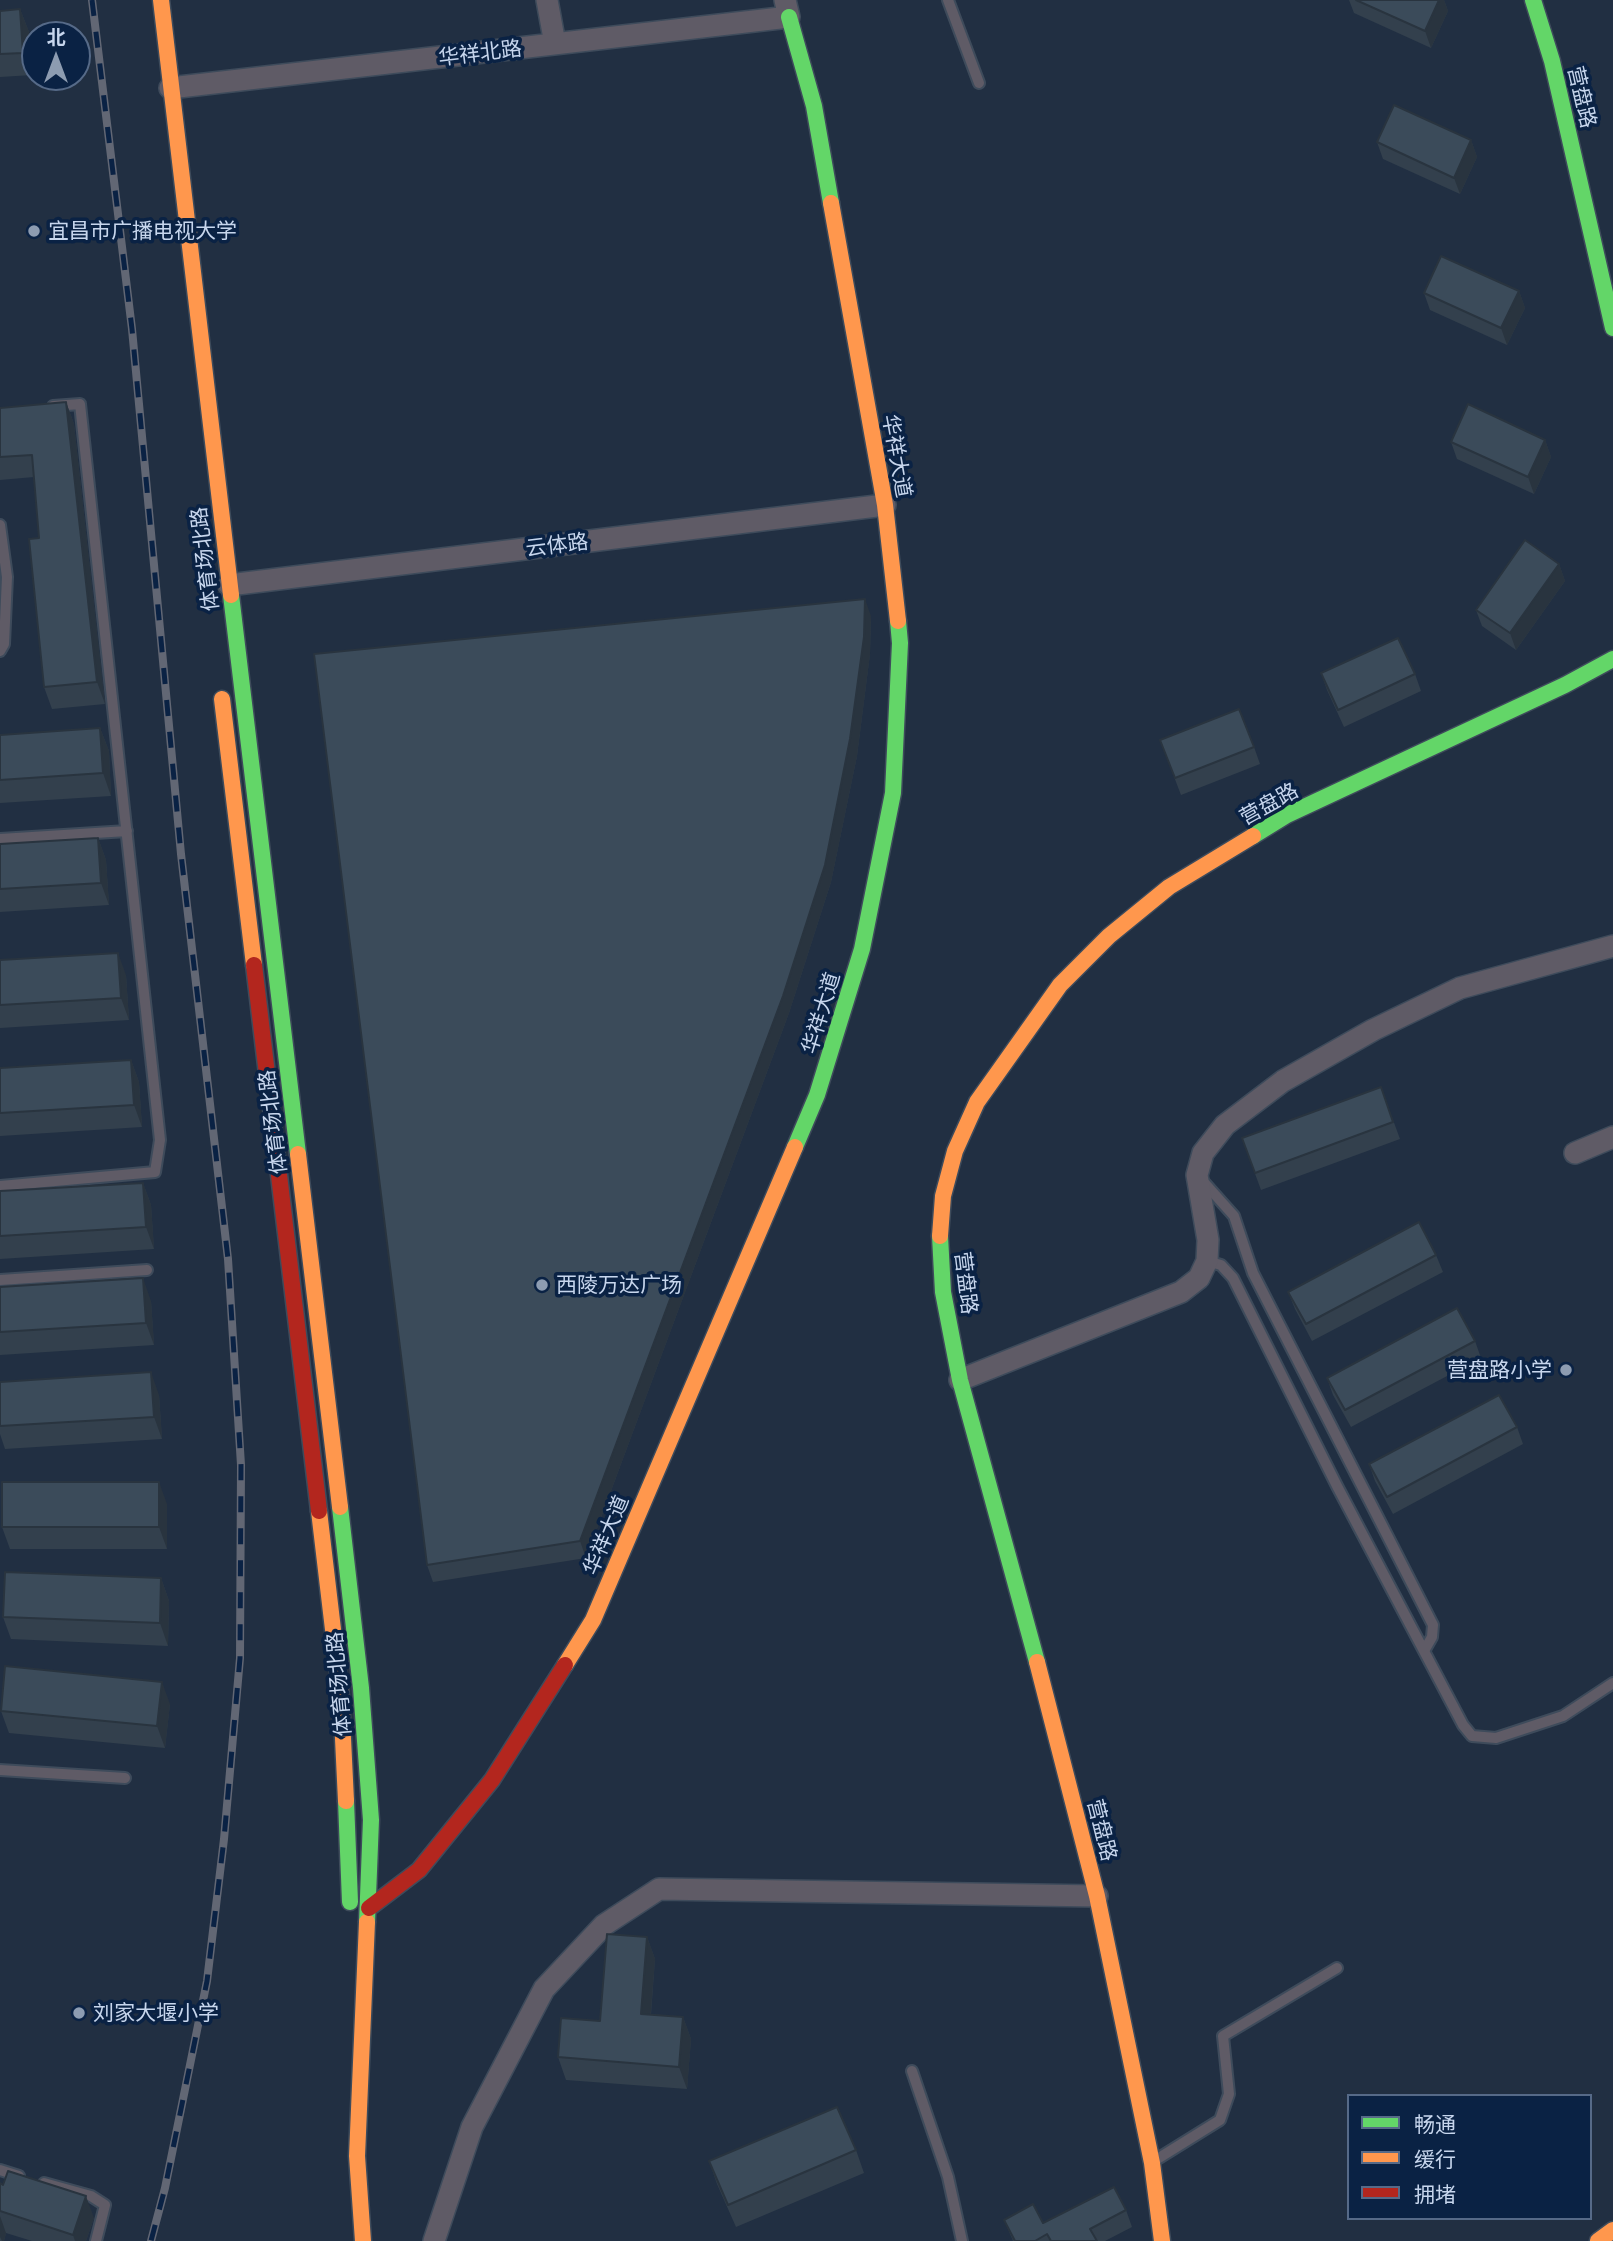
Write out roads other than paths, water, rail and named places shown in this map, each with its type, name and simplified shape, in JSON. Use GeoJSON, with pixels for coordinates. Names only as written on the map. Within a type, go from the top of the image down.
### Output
{"type":"FeatureCollection","features":[{"type":"Feature","properties":{"kind":"street","name":"体育场北路"},"geometry":{"type":"LineString","coordinates":[[161,0],[354,1615],[371,1820],[357,2156],[363,2241]]}},
{"type":"Feature","properties":{"kind":"street"},"geometry":{"type":"LineString","coordinates":[[547,0],[555,44]]}},
{"type":"Feature","properties":{"kind":"street","name":"营盘路"},"geometry":{"type":"LineString","coordinates":[[1533,0],[1552,61],[1613,328]]}},
{"type":"Feature","properties":{"kind":"street","name":"华祥北路"},"geometry":{"type":"LineString","coordinates":[[170,88],[555,44],[787,8]]}},
{"type":"Feature","properties":{"kind":"street","name":"华祥大道"},"geometry":{"type":"LineString","coordinates":[[369,1908],[419,1870],[492,1780],[593,1620],[817,1095],[862,949],[893,793],[900,643],[885,505],[814,106],[787,8]]}},
{"type":"Feature","properties":{"kind":"street","name":"云体路"},"geometry":{"type":"LineString","coordinates":[[229,585],[885,505]]}},
{"type":"Feature","properties":{"kind":"street","name":"营盘路"},"geometry":{"type":"LineString","coordinates":[[1162,2241],[1152,2163],[1097,1896],[1018,1587],[960,1380],[943,1292],[940,1239],[943,1196],[955,1151],[977,1102],[1060,985],[1109,936],[1169,887],[1287,815],[1565,685],[1613,659]]}},
{"type":"Feature","properties":{"kind":"street","name":"体育场北路"},"geometry":{"type":"LineString","coordinates":[[220,685],[341,1697],[349,1924]]}},
{"type":"Feature","properties":{"kind":"street"},"geometry":{"type":"LineString","coordinates":[[960,1380],[1181,1292],[1199,1278],[1207,1261],[1205,1212],[1197,1175],[1203,1153],[1225,1125],[1283,1081],[1373,1031],[1460,988],[1613,946]]}},
{"type":"Feature","properties":{"kind":"street"},"geometry":{"type":"LineString","coordinates":[[1575,1153],[1613,1137]]}},
{"type":"Feature","properties":{"kind":"street"},"geometry":{"type":"LineString","coordinates":[[434,2241],[472,2127],[544,1989],[604,1925],[659,1889],[1097,1896]]}},
{"type":"Feature","properties":{"kind":"street"},"geometry":{"type":"LineString","coordinates":[[341,2165],[346,2031]]}},
{"type":"Feature","properties":{"kind":"street"},"geometry":{"type":"LineString","coordinates":[[1598,2241],[1613,2231]]}},
{"type":"Feature","properties":{"kind":"lane"},"geometry":{"type":"LineString","coordinates":[[948,0],[979,83]]}},
{"type":"Feature","properties":{"kind":"lane"},"geometry":{"type":"LineString","coordinates":[[0,1186],[155,1172],[160,1140],[80,404],[40,407]]}},
{"type":"Feature","properties":{"kind":"lane"},"geometry":{"type":"LineString","coordinates":[[0,525],[7,577],[4,644],[0,652]]}},
{"type":"Feature","properties":{"kind":"lane"},"geometry":{"type":"LineString","coordinates":[[0,839],[127,831]]}},
{"type":"Feature","properties":{"kind":"lane"},"geometry":{"type":"LineString","coordinates":[[1197,1175],[1234,1216],[1252,1273],[1433,1625],[1432,1637],[1423,1651]]}},
{"type":"Feature","properties":{"kind":"lane"},"geometry":{"type":"LineString","coordinates":[[1207,1261],[1222,1265],[1233,1278],[1423,1651],[1463,1725],[1472,1736],[1496,1738],[1563,1716],[1613,1683]]}},
{"type":"Feature","properties":{"kind":"lane"},"geometry":{"type":"LineString","coordinates":[[0,1280],[147,1270]]}},
{"type":"Feature","properties":{"kind":"lane"},"geometry":{"type":"LineString","coordinates":[[0,1770],[125,1777]]}},
{"type":"Feature","properties":{"kind":"lane"},"geometry":{"type":"LineString","coordinates":[[1152,2163],[1220,2120],[1229,2094],[1223,2036],[1337,1968]]}},
{"type":"Feature","properties":{"kind":"lane"},"geometry":{"type":"LineString","coordinates":[[912,2071],[948,2177],[962,2241]]}},
{"type":"Feature","properties":{"kind":"lane"},"geometry":{"type":"LineString","coordinates":[[0,2170],[91,2196],[105,2205],[96,2241]]}},
{"type":"Feature","properties":{"kind":"railway"},"geometry":{"type":"LineString","coordinates":[[92,0],[132,329],[181,854],[228,1259],[241,1465],[240,1658],[224,1839],[207,1981],[165,2188],[151,2241]]}},
{"type":"Feature","properties":{"kind":"place","name":"宜昌市广播电视大学"},"geometry":{"type":"Point","coordinates":[34,231]}},
{"type":"Feature","properties":{"kind":"place","name":"西陵万达广场"},"geometry":{"type":"Point","coordinates":[542,1285]}},
{"type":"Feature","properties":{"kind":"place","name":"营盘路小学"},"geometry":{"type":"Point","coordinates":[1566,1370]}},
{"type":"Feature","properties":{"kind":"place","name":"刘家大堰小学"},"geometry":{"type":"Point","coordinates":[79,2013]}}]}
